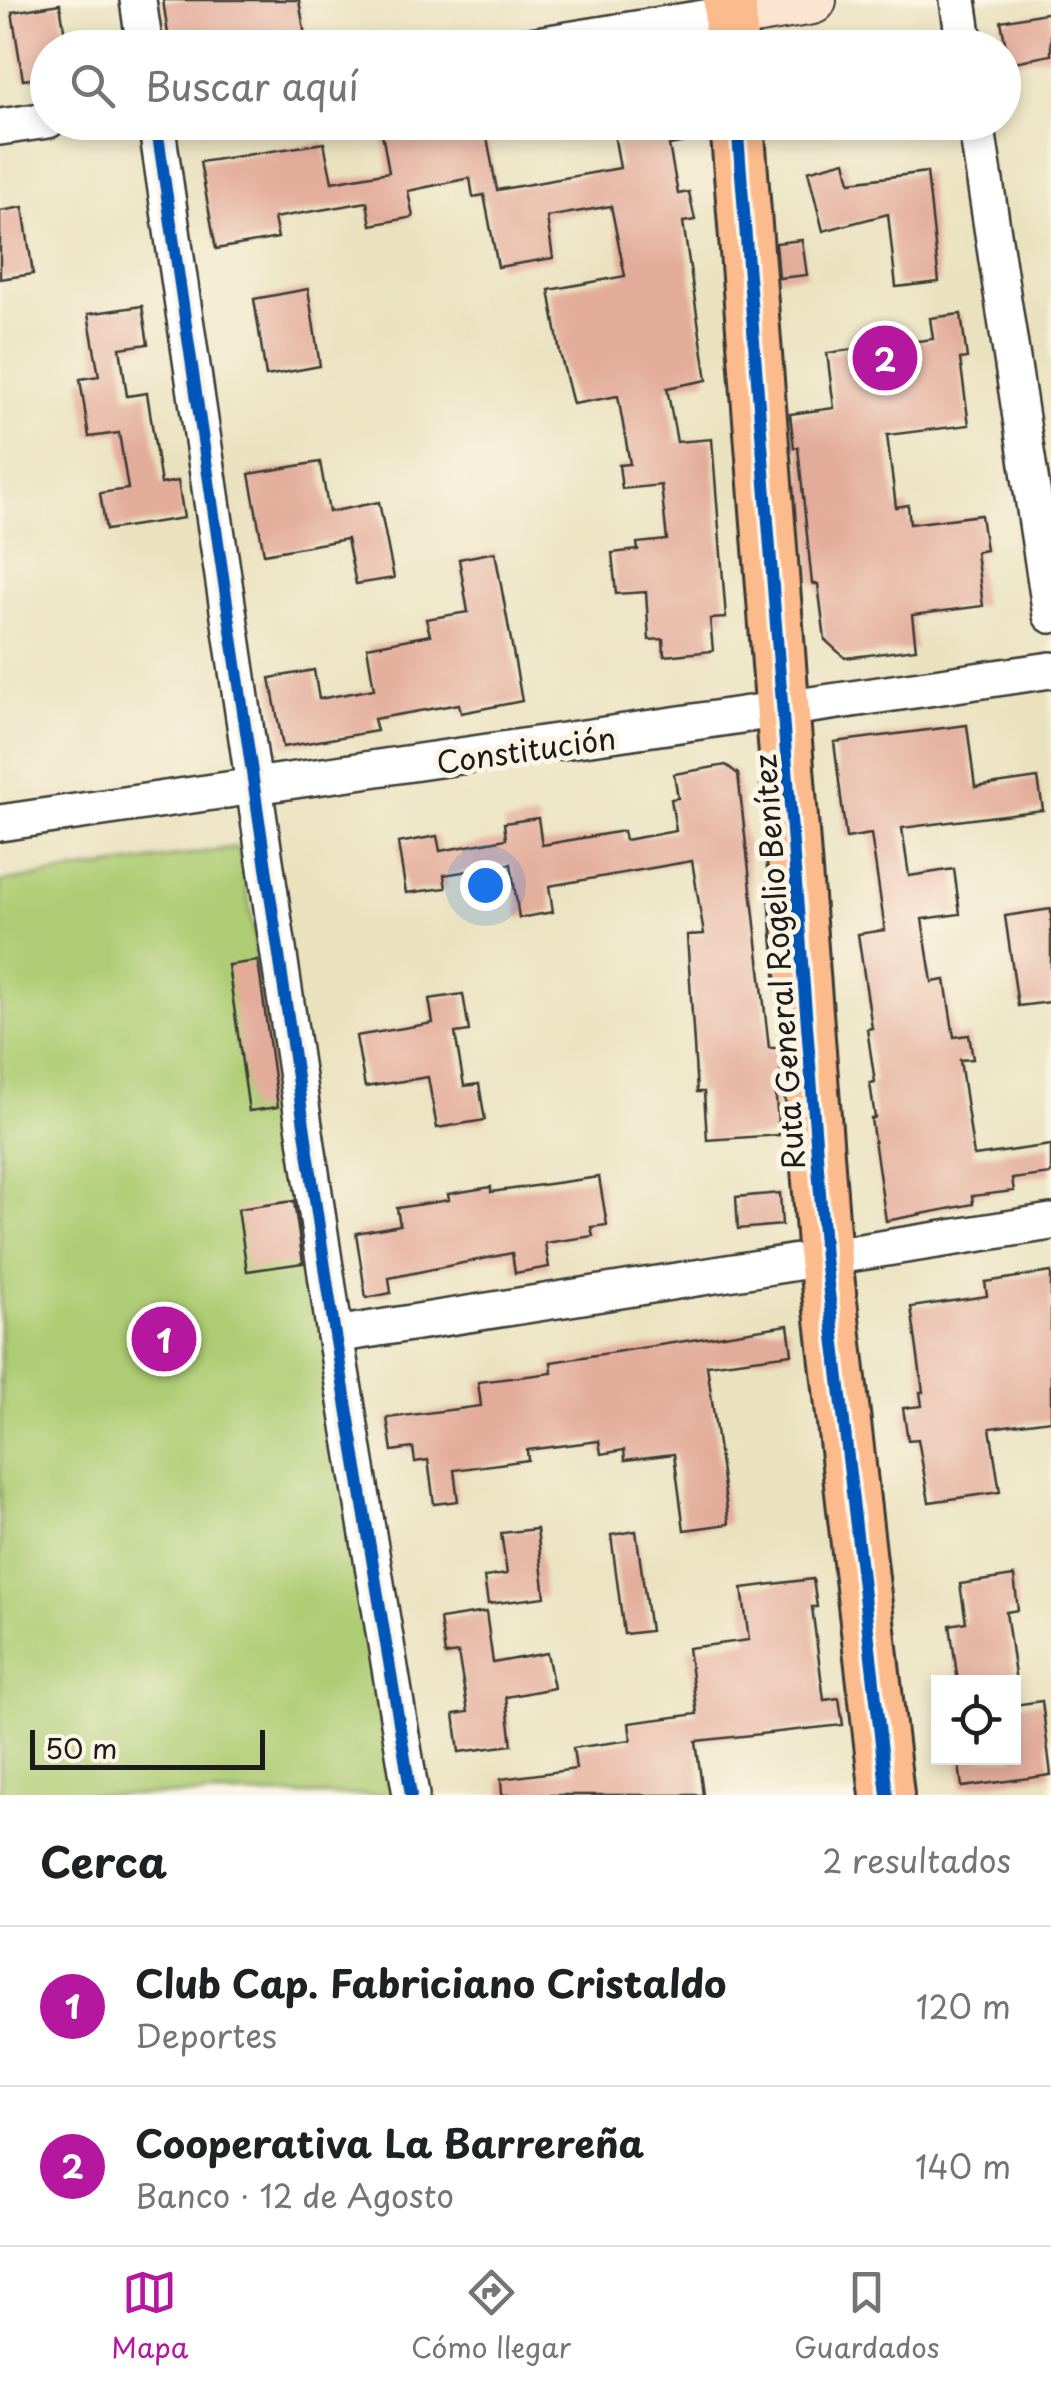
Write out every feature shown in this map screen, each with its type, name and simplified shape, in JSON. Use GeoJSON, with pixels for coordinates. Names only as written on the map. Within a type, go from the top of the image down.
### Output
{"type":"FeatureCollection","features":[{"type":"Feature","properties":{"kind":"main road"},"geometry":{"type":"LineString","coordinates":[[730,20],[812,0]]}},
{"type":"Feature","properties":{"kind":"main road","name":"Ruta General Rogelio Benítez"},"geometry":{"type":"LineString","coordinates":[[739,140],[825,1258],[888,1795]]}},
{"type":"Feature","properties":{"kind":"street"},"geometry":{"type":"LineString","coordinates":[[138,0],[142,30]]}},
{"type":"Feature","properties":{"kind":"street"},"geometry":{"type":"LineString","coordinates":[[958,0],[962,30]]}},
{"type":"Feature","properties":{"kind":"street"},"geometry":{"type":"LineString","coordinates":[[654,30],[730,20]]}},
{"type":"Feature","properties":{"kind":"street"},"geometry":{"type":"LineString","coordinates":[[0,126],[30,122]]}},
{"type":"Feature","properties":{"kind":"street"},"geometry":{"type":"LineString","coordinates":[[159,140],[335,1335],[411,1795]]}},
{"type":"Feature","properties":{"kind":"street"},"geometry":{"type":"LineString","coordinates":[[979,140],[1051,615]]}},
{"type":"Feature","properties":{"kind":"street","name":"Constitución"},"geometry":{"type":"LineString","coordinates":[[0,823],[784,712],[1051,670]]}},
{"type":"Feature","properties":{"kind":"street"},"geometry":{"type":"LineString","coordinates":[[335,1335],[1051,1222]]}},
{"type":"Feature","properties":{"kind":"green space"},"geometry":{"type":"Polygon","coordinates":[[[239,847],[409,1795],[0,1795],[0,882],[239,847]]]}},
{"type":"Feature","properties":{"kind":"building"},"geometry":{"type":"Polygon","coordinates":[[[163,0],[299,0],[304,30],[167,30],[163,0]]]}},
{"type":"Feature","properties":{"kind":"building"},"geometry":{"type":"Polygon","coordinates":[[[60,4],[64,30],[30,30],[30,79],[23,80],[12,12],[60,4]]]}},
{"type":"Feature","properties":{"kind":"building"},"geometry":{"type":"Polygon","coordinates":[[[1051,12],[1051,55],[1021,61],[1021,30],[1003,30],[1001,21],[1051,12]]]}},
{"type":"Feature","properties":{"kind":"building"},"geometry":{"type":"Polygon","coordinates":[[[383,140],[487,140],[497,190],[620,168],[615,140],[697,140],[669,145],[678,194],[689,192],[695,220],[683,222],[707,380],[667,388],[677,442],[712,439],[726,618],[710,619],[713,651],[664,656],[663,639],[649,640],[646,592],[616,594],[612,553],[638,550],[637,543],[667,540],[661,485],[622,489],[619,465],[630,464],[618,396],[573,404],[560,353],[549,290],[625,276],[611,206],[547,217],[553,258],[498,267],[484,195],[473,197],[470,178],[408,191],[413,217],[371,225],[367,202],[274,218],[278,238],[216,249],[200,162],[324,143],[332,182],[389,172],[383,140]]]}},
{"type":"Feature","properties":{"kind":"building"},"geometry":{"type":"Polygon","coordinates":[[[845,161],[850,182],[927,172],[939,282],[896,287],[888,214],[823,231],[808,171],[845,161]]]}},
{"type":"Feature","properties":{"kind":"building"},"geometry":{"type":"Polygon","coordinates":[[[23,207],[33,274],[0,279],[0,211],[23,207]]]}},
{"type":"Feature","properties":{"kind":"building"},"geometry":{"type":"Polygon","coordinates":[[[802,240],[807,275],[779,278],[776,243],[802,240]]]}},
{"type":"Feature","properties":{"kind":"building"},"geometry":{"type":"Polygon","coordinates":[[[308,289],[320,366],[266,376],[254,299],[308,289]]]}},
{"type":"Feature","properties":{"kind":"building"},"geometry":{"type":"Polygon","coordinates":[[[142,306],[148,344],[120,348],[127,396],[147,393],[161,484],[178,481],[184,518],[106,530],[100,493],[128,489],[119,433],[89,437],[80,379],[99,376],[88,314],[142,306]]]}},
{"type":"Feature","properties":{"kind":"building"},"geometry":{"type":"Polygon","coordinates":[[[961,314],[967,358],[960,359],[969,425],[887,435],[896,507],[908,505],[910,524],[981,515],[986,550],[976,552],[983,606],[912,615],[916,649],[845,658],[825,640],[818,584],[812,584],[798,447],[794,448],[790,414],[834,408],[827,353],[933,339],[930,318],[961,314]]]}},
{"type":"Feature","properties":{"kind":"building"},"geometry":{"type":"Polygon","coordinates":[[[320,462],[329,512],[379,502],[394,578],[356,584],[347,539],[264,554],[249,474],[320,462]]]}},
{"type":"Feature","properties":{"kind":"building"},"geometry":{"type":"Polygon","coordinates":[[[495,552],[522,701],[461,713],[459,704],[374,719],[377,731],[283,747],[270,678],[314,670],[319,699],[374,689],[367,647],[430,635],[426,619],[468,612],[459,559],[495,552]]]}},
{"type":"Feature","properties":{"kind":"building"},"geometry":{"type":"Polygon","coordinates":[[[967,725],[975,787],[1038,778],[1043,810],[902,828],[909,876],[954,869],[960,914],[922,919],[932,982],[945,980],[954,1037],[969,1035],[973,1059],[960,1060],[974,1156],[1051,1145],[1051,1174],[1012,1179],[1014,1191],[972,1196],[973,1204],[886,1221],[871,1119],[875,1118],[870,1083],[875,1082],[867,1029],[872,1028],[858,934],[885,930],[871,834],[846,838],[834,742],[967,725]]]}},
{"type":"Feature","properties":{"kind":"building"},"geometry":{"type":"Polygon","coordinates":[[[726,765],[738,774],[769,1048],[779,1048],[782,1086],[775,1086],[779,1135],[707,1140],[704,1092],[697,1092],[687,935],[704,934],[692,861],[549,886],[553,912],[519,918],[511,864],[444,875],[446,888],[406,893],[398,843],[437,836],[440,851],[506,839],[504,823],[538,818],[542,845],[623,831],[625,840],[676,831],[671,799],[678,798],[674,774],[726,765]]]}},
{"type":"Feature","properties":{"kind":"building"},"geometry":{"type":"Polygon","coordinates":[[[1051,909],[1051,1002],[1018,1006],[1005,916],[1051,909]]]}},
{"type":"Feature","properties":{"kind":"building"},"geometry":{"type":"Polygon","coordinates":[[[258,961],[278,1107],[249,1111],[228,965],[258,961]]]}},
{"type":"Feature","properties":{"kind":"building"},"geometry":{"type":"Polygon","coordinates":[[[463,994],[469,1031],[455,1033],[464,1086],[479,1084],[485,1120],[437,1128],[428,1077],[365,1087],[356,1036],[433,1023],[429,999],[463,994]]]}},
{"type":"Feature","properties":{"kind":"building"},"geometry":{"type":"Polygon","coordinates":[[[599,1177],[607,1225],[591,1227],[593,1236],[545,1243],[549,1267],[515,1273],[512,1253],[389,1278],[391,1293],[366,1298],[356,1233],[400,1225],[397,1208],[449,1200],[448,1194],[491,1187],[491,1192],[599,1177]]]}},
{"type":"Feature","properties":{"kind":"building"},"geometry":{"type":"Polygon","coordinates":[[[780,1193],[782,1225],[738,1229],[736,1197],[780,1193]]]}},
{"type":"Feature","properties":{"kind":"building"},"geometry":{"type":"Polygon","coordinates":[[[294,1201],[303,1263],[247,1271],[238,1209],[294,1201]]]}},
{"type":"Feature","properties":{"kind":"building"},"geometry":{"type":"Polygon","coordinates":[[[1051,1272],[1051,1420],[990,1428],[1000,1492],[929,1502],[918,1439],[908,1440],[903,1408],[922,1406],[911,1307],[987,1296],[985,1282],[1051,1272]]]}},
{"type":"Feature","properties":{"kind":"building"},"geometry":{"type":"Polygon","coordinates":[[[788,1325],[792,1354],[707,1365],[729,1524],[684,1530],[674,1454],[625,1460],[624,1450],[601,1454],[599,1441],[527,1450],[528,1460],[454,1470],[458,1501],[434,1504],[428,1460],[415,1462],[413,1448],[392,1451],[387,1418],[481,1406],[478,1382],[552,1373],[551,1362],[788,1325]]]}},
{"type":"Feature","properties":{"kind":"building"},"geometry":{"type":"Polygon","coordinates":[[[537,1529],[545,1597],[488,1604],[484,1577],[507,1574],[501,1533],[537,1529]]]}},
{"type":"Feature","properties":{"kind":"building"},"geometry":{"type":"Polygon","coordinates":[[[636,1531],[650,1631],[624,1634],[611,1535],[636,1531]]]}},
{"type":"Feature","properties":{"kind":"building"},"geometry":{"type":"Polygon","coordinates":[[[1014,1576],[1018,1610],[1006,1612],[1015,1675],[957,1675],[950,1625],[966,1622],[960,1584],[1014,1576]]]}},
{"type":"Feature","properties":{"kind":"building"},"geometry":{"type":"Polygon","coordinates":[[[813,1579],[817,1607],[812,1607],[824,1700],[839,1698],[843,1725],[696,1741],[703,1795],[502,1795],[501,1779],[576,1769],[573,1748],[631,1740],[629,1723],[697,1714],[688,1648],[749,1640],[742,1588],[813,1579]]]}},
{"type":"Feature","properties":{"kind":"building"},"geometry":{"type":"Polygon","coordinates":[[[486,1612],[493,1663],[547,1653],[554,1688],[506,1697],[512,1745],[459,1752],[454,1714],[468,1712],[458,1653],[445,1655],[440,1619],[486,1612]]]}},
{"type":"Feature","properties":{"kind":"building"},"geometry":{"type":"Polygon","coordinates":[[[1042,1701],[1051,1775],[962,1787],[959,1765],[1021,1765],[1021,1704],[1042,1701]]]}},
{"type":"Feature","properties":{"kind":"cycle path"},"geometry":{"type":"LineString","coordinates":[[159,140],[335,1335],[411,1795]]}},
{"type":"Feature","properties":{"kind":"cycle path"},"geometry":{"type":"LineString","coordinates":[[738,140],[825,1258],[887,1795]]}},
{"type":"Feature","properties":{"kind":"place","name":"Cooperativa La Barrereña"},"geometry":{"type":"Point","coordinates":[885,358]}},
{"type":"Feature","properties":{"kind":"place","name":"Club Cap. Fabriciano Cristaldo"},"geometry":{"type":"Point","coordinates":[164,1339]}}]}
